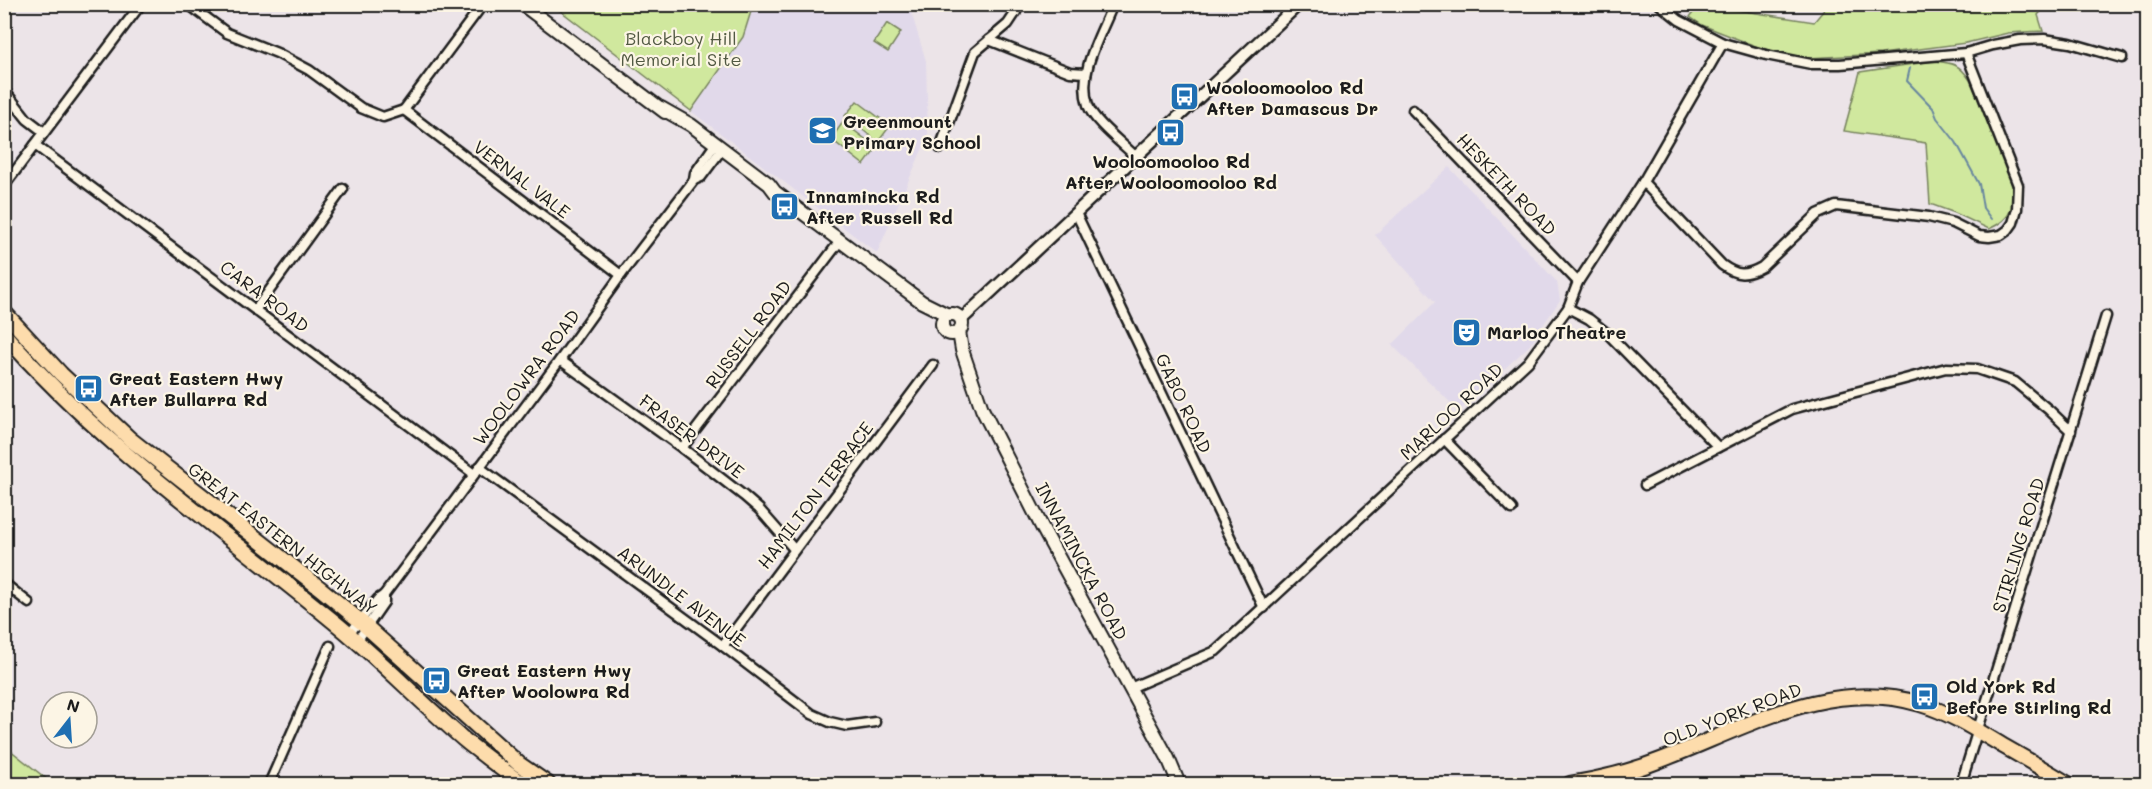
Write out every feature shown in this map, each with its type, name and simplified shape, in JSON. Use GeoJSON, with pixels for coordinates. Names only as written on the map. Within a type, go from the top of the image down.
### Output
{"type":"FeatureCollection","features":[{"type":"Feature","properties":{"kind":"main road","name":"INNAMINCKA ROAD"},"geometry":{"type":"LineString","coordinates":[[522,4],[661,108],[691,125],[717,149],[769,184],[775,192],[922,302],[927,310],[953,323],[957,348],[962,350],[982,409],[1043,529],[1168,758],[1179,784]]}},
{"type":"Feature","properties":{"kind":"main road","name":"GREAT EASTERN HIGHWAY"},"geometry":{"type":"LineString","coordinates":[[4,312],[61,374],[130,439],[363,624],[519,764],[548,784]]}},
{"type":"Feature","properties":{"kind":"main road","name":"GREAT EASTERN HIGHWAY"},"geometry":{"type":"LineString","coordinates":[[4,334],[93,425],[167,489],[248,551],[353,637],[469,743],[522,784]]}},
{"type":"Feature","properties":{"kind":"main road","name":"OLD YORK ROAD"},"geometry":{"type":"LineString","coordinates":[[1570,784],[1610,777],[1803,705],[1850,696],[1894,698],[1919,704],[1953,717],[2068,784]]}},
{"type":"Feature","properties":{"kind":"street"},"geometry":{"type":"LineString","coordinates":[[4,186],[141,4]]}},
{"type":"Feature","properties":{"kind":"street"},"geometry":{"type":"LineString","coordinates":[[188,4],[227,33],[277,53],[309,70],[361,108],[383,117],[404,110],[483,4]]}},
{"type":"Feature","properties":{"kind":"street"},"geometry":{"type":"LineString","coordinates":[[940,148],[975,52],[1008,24],[1018,4]]}},
{"type":"Feature","properties":{"kind":"street"},"geometry":{"type":"LineString","coordinates":[[1113,4],[1085,74],[1088,106],[1135,156]]}},
{"type":"Feature","properties":{"kind":"street"},"geometry":{"type":"LineString","coordinates":[[953,323],[1076,213],[1299,4]]}},
{"type":"Feature","properties":{"kind":"street"},"geometry":{"type":"LineString","coordinates":[[1659,4],[1679,20],[1723,43],[1766,56],[1810,64],[1840,64],[1966,53],[2019,40],[2044,39],[2070,42],[2122,58]]}},
{"type":"Feature","properties":{"kind":"street"},"geometry":{"type":"LineString","coordinates":[[989,40],[1070,72],[1085,74]]}},
{"type":"Feature","properties":{"kind":"street","name":"MARLOO ROAD"},"geometry":{"type":"LineString","coordinates":[[1130,688],[1216,651],[1528,362],[1568,308],[1578,282],[1643,182],[1723,43]]}},
{"type":"Feature","properties":{"kind":"street"},"geometry":{"type":"LineString","coordinates":[[1643,182],[1722,265],[1731,272],[1741,275],[1752,273],[1762,267],[1818,214],[1836,206],[1929,217],[1953,223],[1979,236],[2001,235],[2013,223],[2017,209],[2018,184],[1966,53]]}},
{"type":"Feature","properties":{"kind":"street"},"geometry":{"type":"LineString","coordinates":[[4,90],[27,119],[44,132]]}},
{"type":"Feature","properties":{"kind":"street","name":"VERNAL VALE"},"geometry":{"type":"LineString","coordinates":[[404,110],[621,275]]}},
{"type":"Feature","properties":{"kind":"street","name":"HESKETH ROAD"},"geometry":{"type":"LineString","coordinates":[[1413,110],[1578,282]]}},
{"type":"Feature","properties":{"kind":"street","name":"CARA ROAD"},"geometry":{"type":"LineString","coordinates":[[35,145],[477,470]]}},
{"type":"Feature","properties":{"kind":"street","name":"WOOLOWRA ROAD"},"geometry":{"type":"LineString","coordinates":[[353,637],[378,599],[384,595],[621,275],[694,180],[701,177],[717,149]]}},
{"type":"Feature","properties":{"kind":"street"},"geometry":{"type":"LineString","coordinates":[[256,309],[343,189]]}},
{"type":"Feature","properties":{"kind":"street","name":"GABO ROAD"},"geometry":{"type":"LineString","coordinates":[[1076,213],[1264,608]]}},
{"type":"Feature","properties":{"kind":"street","name":"RUSSELL ROAD"},"geometry":{"type":"LineString","coordinates":[[682,448],[840,240]]}},
{"type":"Feature","properties":{"kind":"street"},"geometry":{"type":"LineString","coordinates":[[1568,308],[1589,319],[1608,334],[1718,447]]}},
{"type":"Feature","properties":{"kind":"street","name":"STIRLING ROAD"},"geometry":{"type":"LineString","coordinates":[[1960,784],[2106,316]]}},
{"type":"Feature","properties":{"kind":"street","name":"FRASER DRIVE"},"geometry":{"type":"LineString","coordinates":[[560,360],[682,448],[759,509],[794,549]]}},
{"type":"Feature","properties":{"kind":"street","name":"HAMILTON TERRACE"},"geometry":{"type":"LineString","coordinates":[[723,646],[933,366]]}},
{"type":"Feature","properties":{"kind":"street"},"geometry":{"type":"LineString","coordinates":[[1645,485],[1792,409],[1946,368],[1977,369],[2016,382],[2071,431]]}},
{"type":"Feature","properties":{"kind":"street"},"geometry":{"type":"LineString","coordinates":[[1444,439],[1512,509]]}},
{"type":"Feature","properties":{"kind":"street","name":"ARUNDLE AVENUE"},"geometry":{"type":"LineString","coordinates":[[477,470],[723,646],[812,714],[846,726],[875,722]]}},
{"type":"Feature","properties":{"kind":"street"},"geometry":{"type":"LineString","coordinates":[[4,583],[29,603]]}},
{"type":"Feature","properties":{"kind":"street"},"geometry":{"type":"LineString","coordinates":[[269,784],[330,646]]}},
{"type":"Feature","properties":{"kind":"shaded area","name":"Greenmount Primary School"},"geometry":{"type":"Polygon","coordinates":[[[753,5],[909,5],[926,61],[928,136],[877,253],[691,111],[743,37],[753,5]]]}},
{"type":"Feature","properties":{"kind":"shaded area"},"geometry":{"type":"Polygon","coordinates":[[[1449,167],[1557,282],[1560,300],[1529,346],[1459,411],[1392,345],[1435,302],[1375,235],[1449,167]]]}},
{"type":"Feature","properties":{"kind":"green space","name":"Blackboy Hill Memorial Site"},"geometry":{"type":"Polygon","coordinates":[[[553,5],[753,5],[743,37],[691,111],[553,5]]]}},
{"type":"Feature","properties":{"kind":"green space"},"geometry":{"type":"Polygon","coordinates":[[[1705,5],[1814,22],[1828,5],[2047,5],[2038,15],[2043,31],[2008,33],[1966,43],[1881,54],[1808,58],[1768,51],[1702,25],[1690,17],[1697,7],[1705,5]]]}},
{"type":"Feature","properties":{"kind":"green space"},"geometry":{"type":"Polygon","coordinates":[[[887,23],[901,32],[888,52],[874,43],[887,23]]]}},
{"type":"Feature","properties":{"kind":"green space"},"geometry":{"type":"Polygon","coordinates":[[[1933,61],[1955,65],[1970,80],[2012,180],[2011,210],[2008,216],[1989,229],[1930,204],[1926,143],[1844,131],[1860,72],[1933,61]]]}},
{"type":"Feature","properties":{"kind":"green space"},"geometry":{"type":"Polygon","coordinates":[[[857,101],[890,126],[878,142],[845,116],[857,101]]]}},
{"type":"Feature","properties":{"kind":"green space"},"geometry":{"type":"Polygon","coordinates":[[[843,122],[877,148],[864,165],[831,139],[843,122]]]}},
{"type":"Feature","properties":{"kind":"green space"},"geometry":{"type":"Polygon","coordinates":[[[5,746],[53,784],[5,784],[5,746]]]}},
{"type":"Feature","properties":{"kind":"waterway"},"geometry":{"type":"LineString","coordinates":[[1910,68],[1907,81],[1933,108],[1937,118],[1956,142],[1979,184],[1983,208],[1991,219]]}},
{"type":"Feature","properties":{"kind":"place","name":"Wooloomooloo Rd After Damascus Dr"},"geometry":{"type":"Point","coordinates":[1185,97]}},
{"type":"Feature","properties":{"kind":"place","name":"Greenmount Primary School"},"geometry":{"type":"Point","coordinates":[822,131]}},
{"type":"Feature","properties":{"kind":"place","name":"Wooloomooloo Rd After Wooloomooloo Rd"},"geometry":{"type":"Point","coordinates":[1171,132]}},
{"type":"Feature","properties":{"kind":"place","name":"Innamincka Rd After Russell Rd"},"geometry":{"type":"Point","coordinates":[785,206]}},
{"type":"Feature","properties":{"kind":"place","name":"Marloo Theatre"},"geometry":{"type":"Point","coordinates":[1466,332]}},
{"type":"Feature","properties":{"kind":"place","name":"Great Eastern Hwy After Bullarra Rd"},"geometry":{"type":"Point","coordinates":[88,388]}},
{"type":"Feature","properties":{"kind":"place","name":"Great Eastern Hwy After Woolowra Rd"},"geometry":{"type":"Point","coordinates":[436,680]}},
{"type":"Feature","properties":{"kind":"place","name":"Old York Rd Before Stirling Rd"},"geometry":{"type":"Point","coordinates":[1925,696]}}]}
